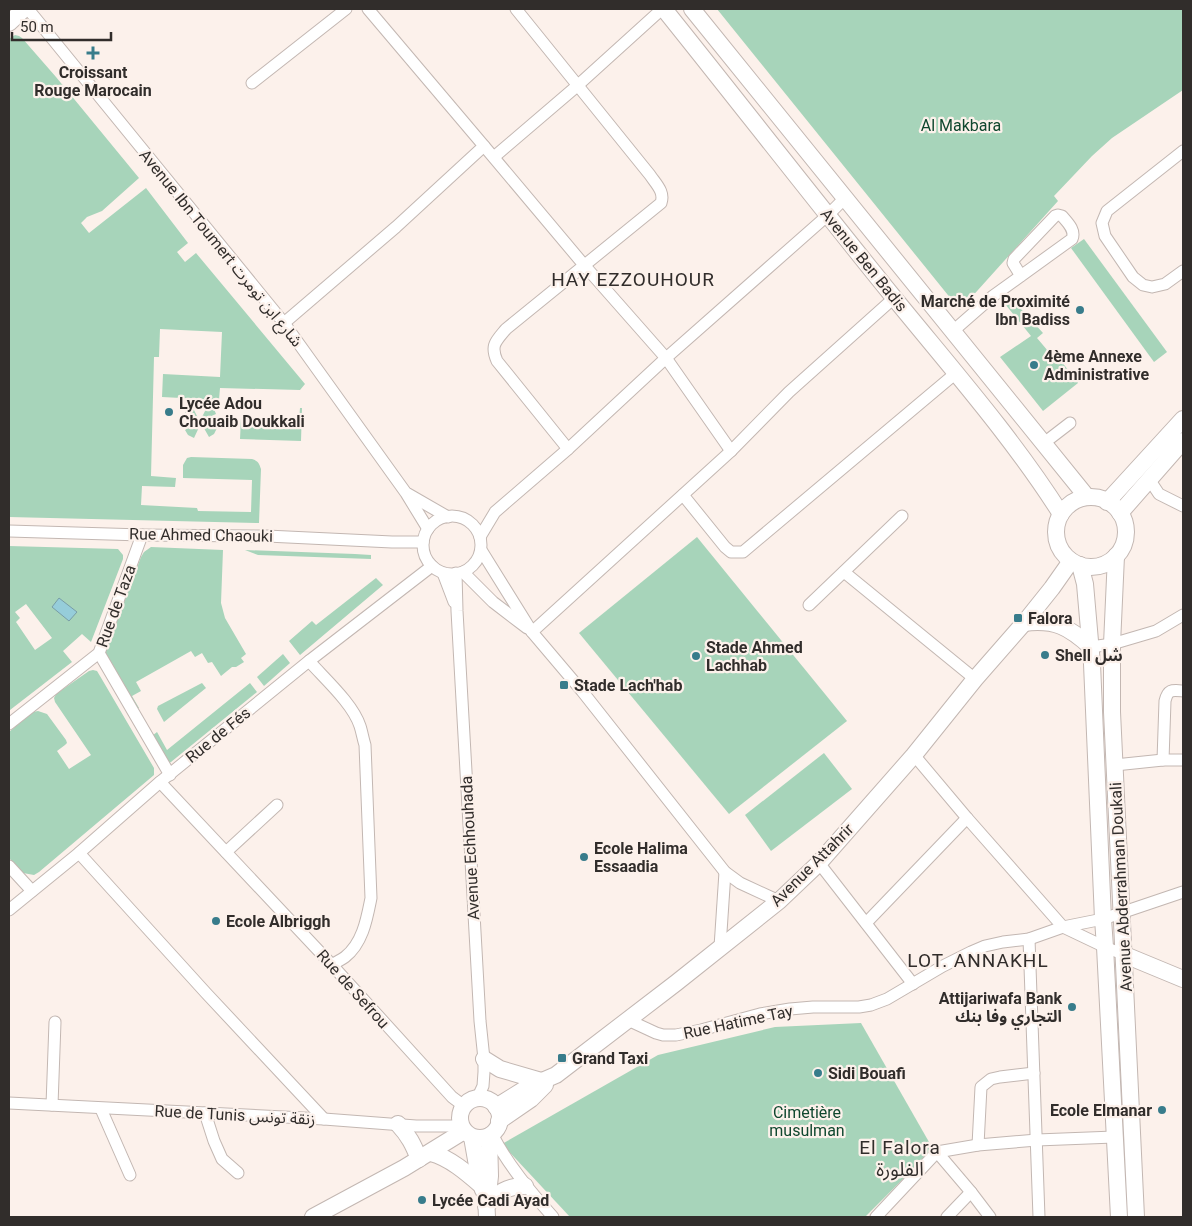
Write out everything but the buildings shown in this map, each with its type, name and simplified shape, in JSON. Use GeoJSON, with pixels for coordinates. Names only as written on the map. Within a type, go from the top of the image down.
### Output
{"type":"FeatureCollection","features":[{"type":"Feature","properties":{"kind":"main road"},"geometry":{"type":"LineString","coordinates":[[9,23],[24,9]]}},
{"type":"Feature","properties":{"kind":"main road","name":"Avenue Ben Badis"},"geometry":{"type":"LineString","coordinates":[[663,9],[894,298],[1004,432],[1061,514]]}},
{"type":"Feature","properties":{"kind":"main road","name":"Avenue Ben Badis"},"geometry":{"type":"LineString","coordinates":[[692,9],[1087,498]]}},
{"type":"Feature","properties":{"kind":"main road"},"geometry":{"type":"LineString","coordinates":[[1004,432],[1024,419]]}},
{"type":"Feature","properties":{"kind":"main road"},"geometry":{"type":"LineString","coordinates":[[1107,502],[1183,419]]}},
{"type":"Feature","properties":{"kind":"main road"},"geometry":{"type":"LineString","coordinates":[[1120,513],[1183,441]]}},
{"type":"Feature","properties":{"kind":"main road"},"geometry":{"type":"LineString","coordinates":[[1094,498],[1107,502],[1120,513],[1124,520],[1126,536],[1121,550],[1103,565],[1087,567],[1075,563],[1065,556],[1057,543],[1056,528],[1061,514],[1077,500],[1094,498]]}},
{"type":"Feature","properties":{"kind":"main road","name":"Avenue Abderrahman Doukali"},"geometry":{"type":"LineString","coordinates":[[1116,556],[1112,644],[1112,712],[1136,1217]]}},
{"type":"Feature","properties":{"kind":"main road","name":"Avenue Abderrahman Doukali"},"geometry":{"type":"LineString","coordinates":[[1075,563],[1085,584],[1091,647],[1119,1217]]}},
{"type":"Feature","properties":{"kind":"main road","name":"Avenue Attahrir"},"geometry":{"type":"LineString","coordinates":[[486,1111],[531,1099],[549,1078],[628,1020],[779,901],[819,863],[914,755],[1058,580],[1075,563]]}},
{"type":"Feature","properties":{"kind":"main road"},"geometry":{"type":"LineString","coordinates":[[1024,623],[1049,622],[1064,627],[1075,633],[1091,647]]}},
{"type":"Feature","properties":{"kind":"main road"},"geometry":{"type":"LineString","coordinates":[[1125,955],[1183,979]]}},
{"type":"Feature","properties":{"kind":"main road"},"geometry":{"type":"LineString","coordinates":[[484,1058],[500,1069],[549,1078]]}},
{"type":"Feature","properties":{"kind":"main road"},"geometry":{"type":"LineString","coordinates":[[466,1131],[478,1138],[486,1111],[460,1116],[466,1131],[485,1201]]}},
{"type":"Feature","properties":{"kind":"main road","name":"Avenue Echhouhada"},"geometry":{"type":"LineString","coordinates":[[485,1201],[490,1176],[486,1111]]}},
{"type":"Feature","properties":{"kind":"main road"},"geometry":{"type":"LineString","coordinates":[[398,1124],[425,1156],[440,1155],[457,1166],[485,1201]]}},
{"type":"Feature","properties":{"kind":"main road"},"geometry":{"type":"LineString","coordinates":[[313,1217],[404,1168],[466,1131]]}},
{"type":"Feature","properties":{"kind":"main road"},"geometry":{"type":"LineString","coordinates":[[485,1201],[506,1189],[525,1186]]}},
{"type":"Feature","properties":{"kind":"street","name":"Avenue Ibn Toumert شارع ابن تومرت"},"geometry":{"type":"LineString","coordinates":[[28,9],[284,323],[406,493],[428,529]]}},
{"type":"Feature","properties":{"kind":"street"},"geometry":{"type":"LineString","coordinates":[[252,84],[346,9]]}},
{"type":"Feature","properties":{"kind":"street"},"geometry":{"type":"LineString","coordinates":[[369,9],[584,265],[666,358],[731,451]]}},
{"type":"Feature","properties":{"kind":"street"},"geometry":{"type":"LineString","coordinates":[[516,9],[650,175],[660,189],[662,199],[661,203],[653,210],[506,329],[495,341],[494,354],[497,361],[568,449]]}},
{"type":"Feature","properties":{"kind":"street"},"geometry":{"type":"LineString","coordinates":[[494,157],[663,9]]}},
{"type":"Feature","properties":{"kind":"street"},"geometry":{"type":"LineString","coordinates":[[284,323],[396,226],[484,146]]}},
{"type":"Feature","properties":{"kind":"street"},"geometry":{"type":"LineString","coordinates":[[1183,151],[1108,211],[1102,223],[1105,236],[1133,277],[1143,285],[1152,287],[1166,284],[1183,272]]}},
{"type":"Feature","properties":{"kind":"street"},"geometry":{"type":"LineString","coordinates":[[480,537],[495,512],[568,449],[666,358],[845,198]]}},
{"type":"Feature","properties":{"kind":"street"},"geometry":{"type":"LineString","coordinates":[[953,331],[993,296],[1021,276],[1072,239],[1074,235],[1073,230],[1062,216],[1055,216],[1014,259],[1013,263],[1021,276]]}},
{"type":"Feature","properties":{"kind":"street"},"geometry":{"type":"LineString","coordinates":[[532,632],[731,451],[789,392],[894,298]]}},
{"type":"Feature","properties":{"kind":"street"},"geometry":{"type":"LineString","coordinates":[[683,495],[725,547],[731,552],[743,552],[956,373]]}},
{"type":"Feature","properties":{"kind":"street"},"geometry":{"type":"LineString","coordinates":[[1044,443],[1070,423]]}},
{"type":"Feature","properties":{"kind":"street"},"geometry":{"type":"LineString","coordinates":[[1149,479],[1159,494],[1183,506]]}},
{"type":"Feature","properties":{"kind":"street","name":"Avenue Ibn Toumert شارع ابن تومرت"},"geometry":{"type":"LineString","coordinates":[[406,493],[448,517]]}},
{"type":"Feature","properties":{"kind":"street"},"geometry":{"type":"LineString","coordinates":[[468,521],[495,512]]}},
{"type":"Feature","properties":{"kind":"street"},"geometry":{"type":"LineString","coordinates":[[809,605],[902,516]]}},
{"type":"Feature","properties":{"kind":"street"},"geometry":{"type":"LineString","coordinates":[[448,517],[460,517],[468,521],[476,529],[481,544],[481,550],[474,564],[460,573],[450,574],[432,566],[425,555],[424,542],[428,529],[437,521],[448,517]]}},
{"type":"Feature","properties":{"kind":"street","name":"Rue Ahmed Chaouki"},"geometry":{"type":"LineString","coordinates":[[9,531],[266,536],[424,542]]}},
{"type":"Feature","properties":{"kind":"street","name":"Rue de Taza"},"geometry":{"type":"LineString","coordinates":[[9,724],[99,653],[142,535]]}},
{"type":"Feature","properties":{"kind":"street","name":"Rue Ahmed Chaouki"},"geometry":{"type":"LineString","coordinates":[[392,542],[425,555]]}},
{"type":"Feature","properties":{"kind":"street"},"geometry":{"type":"LineString","coordinates":[[481,550],[532,632],[582,691],[725,872],[740,883],[779,901]]}},
{"type":"Feature","properties":{"kind":"street","name":"Rue de Fés"},"geometry":{"type":"LineString","coordinates":[[9,910],[79,853],[165,778],[432,566]]}},
{"type":"Feature","properties":{"kind":"street","name":"Avenue Echhouhada"},"geometry":{"type":"LineString","coordinates":[[444,572],[457,611]]}},
{"type":"Feature","properties":{"kind":"street"},"geometry":{"type":"LineString","coordinates":[[844,572],[975,679]]}},
{"type":"Feature","properties":{"kind":"street"},"geometry":{"type":"LineString","coordinates":[[460,573],[493,602],[532,632]]}},
{"type":"Feature","properties":{"kind":"street","name":"Avenue Echhouhada"},"geometry":{"type":"LineString","coordinates":[[460,573],[457,611],[486,1111]]}},
{"type":"Feature","properties":{"kind":"street"},"geometry":{"type":"LineString","coordinates":[[1091,647],[1112,644],[1156,631],[1183,615]]}},
{"type":"Feature","properties":{"kind":"street","name":"Rue de Sefrou"},"geometry":{"type":"LineString","coordinates":[[99,653],[165,778],[226,852],[452,1097],[486,1111]]}},
{"type":"Feature","properties":{"kind":"street"},"geometry":{"type":"LineString","coordinates":[[309,662],[353,712],[360,726],[365,746],[370,898],[366,922],[357,943],[347,956],[332,965]]}},
{"type":"Feature","properties":{"kind":"street"},"geometry":{"type":"LineString","coordinates":[[1163,760],[1165,701],[1167,694],[1172,690],[1183,691]]}},
{"type":"Feature","properties":{"kind":"street"},"geometry":{"type":"LineString","coordinates":[[914,755],[1063,927],[1125,955]]}},
{"type":"Feature","properties":{"kind":"street"},"geometry":{"type":"LineString","coordinates":[[1115,766],[1163,760],[1183,760]]}},
{"type":"Feature","properties":{"kind":"street"},"geometry":{"type":"LineString","coordinates":[[226,852],[277,805]]}},
{"type":"Feature","properties":{"kind":"street"},"geometry":{"type":"LineString","coordinates":[[866,924],[967,818]]}},
{"type":"Feature","properties":{"kind":"street"},"geometry":{"type":"LineString","coordinates":[[79,853],[324,1119]]}},
{"type":"Feature","properties":{"kind":"street"},"geometry":{"type":"LineString","coordinates":[[819,863],[912,984]]}},
{"type":"Feature","properties":{"kind":"street"},"geometry":{"type":"LineString","coordinates":[[9,866],[32,891]]}},
{"type":"Feature","properties":{"kind":"street"},"geometry":{"type":"LineString","coordinates":[[720,947],[725,872]]}},
{"type":"Feature","properties":{"kind":"street","name":"Rue Hatime Tay"},"geometry":{"type":"LineString","coordinates":[[628,1020],[656,1034],[669,1036],[701,1030],[760,1014],[790,1009],[871,1005],[888,999],[912,984],[985,946],[1028,939],[1063,927],[1122,914],[1182,894]]}},
{"type":"Feature","properties":{"kind":"street"},"geometry":{"type":"LineString","coordinates":[[1028,939],[1039,1217]]}},
{"type":"Feature","properties":{"kind":"street"},"geometry":{"type":"LineString","coordinates":[[52,1105],[56,1022]]}},
{"type":"Feature","properties":{"kind":"street"},"geometry":{"type":"LineString","coordinates":[[978,1145],[981,1087],[991,1079],[1034,1073]]}},
{"type":"Feature","properties":{"kind":"street","name":"Rue de Tunis زنقة تونس"},"geometry":{"type":"LineString","coordinates":[[9,1103],[324,1119],[466,1131]]}},
{"type":"Feature","properties":{"kind":"street"},"geometry":{"type":"LineString","coordinates":[[102,1109],[130,1175]]}},
{"type":"Feature","properties":{"kind":"street"},"geometry":{"type":"LineString","coordinates":[[486,1111],[498,1146],[525,1186],[553,1217]]}},
{"type":"Feature","properties":{"kind":"street"},"geometry":{"type":"LineString","coordinates":[[205,1113],[222,1158],[238,1173]]}},
{"type":"Feature","properties":{"kind":"street"},"geometry":{"type":"LineString","coordinates":[[876,1217],[936,1152],[978,1145],[1037,1140],[1114,1138]]}},
{"type":"Feature","properties":{"kind":"street"},"geometry":{"type":"LineString","coordinates":[[936,1152],[990,1217]]}},
{"type":"Feature","properties":{"kind":"street"},"geometry":{"type":"LineString","coordinates":[[946,1217],[971,1192]]}},
{"type":"Feature","properties":{"kind":"green space","name":"Al Makbara"},"geometry":{"type":"Polygon","coordinates":[[[717,9],[1183,9],[1183,90],[1112,138],[1092,156],[1054,196],[1058,201],[960,310],[717,9]]]}},
{"type":"Feature","properties":{"kind":"green space"},"geometry":{"type":"Polygon","coordinates":[[[15,35],[22,38],[56,77],[139,178],[102,211],[87,217],[81,223],[89,233],[146,188],[188,243],[177,252],[185,262],[196,253],[305,384],[300,390],[220,388],[219,400],[162,397],[163,374],[220,377],[222,332],[160,329],[159,357],[154,357],[151,476],[176,478],[175,487],[142,486],[141,505],[197,508],[198,511],[251,512],[252,480],[183,478],[183,465],[187,458],[191,457],[252,459],[258,462],[261,469],[259,523],[9,517],[9,39],[15,35]]]}},
{"type":"Feature","properties":{"kind":"green space"},"geometry":{"type":"Polygon","coordinates":[[[1084,239],[1167,352],[1154,362],[1071,248],[1084,239]]]}},
{"type":"Feature","properties":{"kind":"green space"},"geometry":{"type":"Polygon","coordinates":[[[1009,296],[1043,333],[1037,338],[1048,351],[1052,349],[1078,383],[1043,411],[1000,357],[1031,336],[1005,304],[1000,303],[1009,296]]]}},
{"type":"Feature","properties":{"kind":"green space"},"geometry":{"type":"Polygon","coordinates":[[[208,405],[214,409],[216,414],[202,420],[202,422],[217,428],[214,434],[209,437],[201,423],[194,438],[188,435],[185,430],[197,422],[196,419],[184,415],[187,409],[192,406],[198,418],[201,419],[208,405]]]}},
{"type":"Feature","properties":{"kind":"green space"},"geometry":{"type":"Polygon","coordinates":[[[300,408],[302,408],[301,441],[240,439],[241,418],[299,420],[300,408]]]}},
{"type":"Feature","properties":{"kind":"green space","name":"Stade Ahmed Lachhab"},"geometry":{"type":"Polygon","coordinates":[[[697,537],[847,721],[729,814],[579,633],[697,537]]]}},
{"type":"Feature","properties":{"kind":"green space"},"geometry":{"type":"Polygon","coordinates":[[[9,546],[118,549],[123,555],[123,559],[91,642],[82,634],[63,651],[72,662],[10,710],[9,546]],[[26,604],[15,612],[20,618],[16,622],[35,650],[52,638],[26,604]]]}},
{"type":"Feature","properties":{"kind":"green space"},"geometry":{"type":"Polygon","coordinates":[[[151,547],[223,550],[221,603],[225,618],[246,654],[241,658],[244,662],[236,667],[232,667],[221,676],[212,662],[208,663],[202,653],[195,657],[191,651],[136,682],[141,691],[132,696],[139,708],[137,709],[105,653],[141,557],[151,547]]]}},
{"type":"Feature","properties":{"kind":"green space"},"geometry":{"type":"Polygon","coordinates":[[[245,550],[371,555],[371,559],[258,555],[245,550]]]}},
{"type":"Feature","properties":{"kind":"green space"},"geometry":{"type":"Polygon","coordinates":[[[376,578],[383,585],[300,655],[289,641],[312,621],[316,625],[376,578]]]}},
{"type":"Feature","properties":{"kind":"green space"},"geometry":{"type":"Polygon","coordinates":[[[283,654],[290,663],[264,686],[257,677],[283,654]]]}},
{"type":"Feature","properties":{"kind":"green space"},"geometry":{"type":"Polygon","coordinates":[[[93,670],[97,671],[154,768],[154,775],[39,872],[34,875],[23,873],[9,858],[9,732],[33,712],[38,711],[47,714],[66,740],[67,743],[57,751],[69,769],[91,755],[54,698],[56,694],[93,670]]]}},
{"type":"Feature","properties":{"kind":"green space"},"geometry":{"type":"Polygon","coordinates":[[[202,683],[206,688],[164,722],[157,709],[158,706],[202,683]]]}},
{"type":"Feature","properties":{"kind":"green space"},"geometry":{"type":"Polygon","coordinates":[[[250,683],[257,692],[168,763],[152,736],[157,732],[167,750],[250,683]]]}},
{"type":"Feature","properties":{"kind":"green space"},"geometry":{"type":"Polygon","coordinates":[[[824,753],[852,789],[771,851],[745,815],[824,753]]]}},
{"type":"Feature","properties":{"kind":"green space","name":"Cimetière musulman"},"geometry":{"type":"Polygon","coordinates":[[[861,1023],[933,1149],[865,1217],[570,1217],[502,1144],[658,1055],[775,1027],[861,1023]]]}},
{"type":"Feature","properties":{"kind":"water"},"geometry":{"type":"Polygon","coordinates":[[[59,598],[77,612],[69,621],[52,607],[59,598]]]}},
{"type":"Feature","properties":{"kind":"place","name":"Croissant Rouge Marocain"},"geometry":{"type":"Point","coordinates":[93,53]}},
{"type":"Feature","properties":{"kind":"place","name":"Marché de Proximité Ibn Badiss"},"geometry":{"type":"Point","coordinates":[1080,310]}},
{"type":"Feature","properties":{"kind":"place","name":"4ème Annexe Administrative"},"geometry":{"type":"Point","coordinates":[1034,365]}},
{"type":"Feature","properties":{"kind":"place","name":"Lycée Adou Chouaib Doukkali"},"geometry":{"type":"Point","coordinates":[169,412]}},
{"type":"Feature","properties":{"kind":"place","name":"Falora"},"geometry":{"type":"Point","coordinates":[1018,618]}},
{"type":"Feature","properties":{"kind":"place","name":"Shell شل"},"geometry":{"type":"Point","coordinates":[1045,655]}},
{"type":"Feature","properties":{"kind":"place","name":"Stade Ahmed Lachhab"},"geometry":{"type":"Point","coordinates":[696,656]}},
{"type":"Feature","properties":{"kind":"place","name":"Stade Lach'hab"},"geometry":{"type":"Point","coordinates":[564,685]}},
{"type":"Feature","properties":{"kind":"place","name":"Ecole Halima Essaadia"},"geometry":{"type":"Point","coordinates":[584,857]}},
{"type":"Feature","properties":{"kind":"place","name":"Ecole Albriggh"},"geometry":{"type":"Point","coordinates":[216,921]}},
{"type":"Feature","properties":{"kind":"place","name":"Attijariwafa Bank التجاري وفا بنك"},"geometry":{"type":"Point","coordinates":[1072,1007]}},
{"type":"Feature","properties":{"kind":"place","name":"Grand Taxi"},"geometry":{"type":"Point","coordinates":[562,1058]}},
{"type":"Feature","properties":{"kind":"place","name":"Sidi Bouafi"},"geometry":{"type":"Point","coordinates":[818,1073]}},
{"type":"Feature","properties":{"kind":"place","name":"Ecole Elmanar"},"geometry":{"type":"Point","coordinates":[1162,1110]}},
{"type":"Feature","properties":{"kind":"place","name":"Lycée Cadi Ayad"},"geometry":{"type":"Point","coordinates":[422,1200]}},
{"type":"Feature","properties":{"kind":"district","name":"HAY EZZOUHOUR"},"geometry":{"type":"Point","coordinates":[633,279]}},
{"type":"Feature","properties":{"kind":"district","name":"LOT. ANNAKHL"},"geometry":{"type":"Point","coordinates":[978,960]}},
{"type":"Feature","properties":{"kind":"district","name":"El Falora الفلورة"},"geometry":{"type":"Point","coordinates":[900,1158]}}]}
